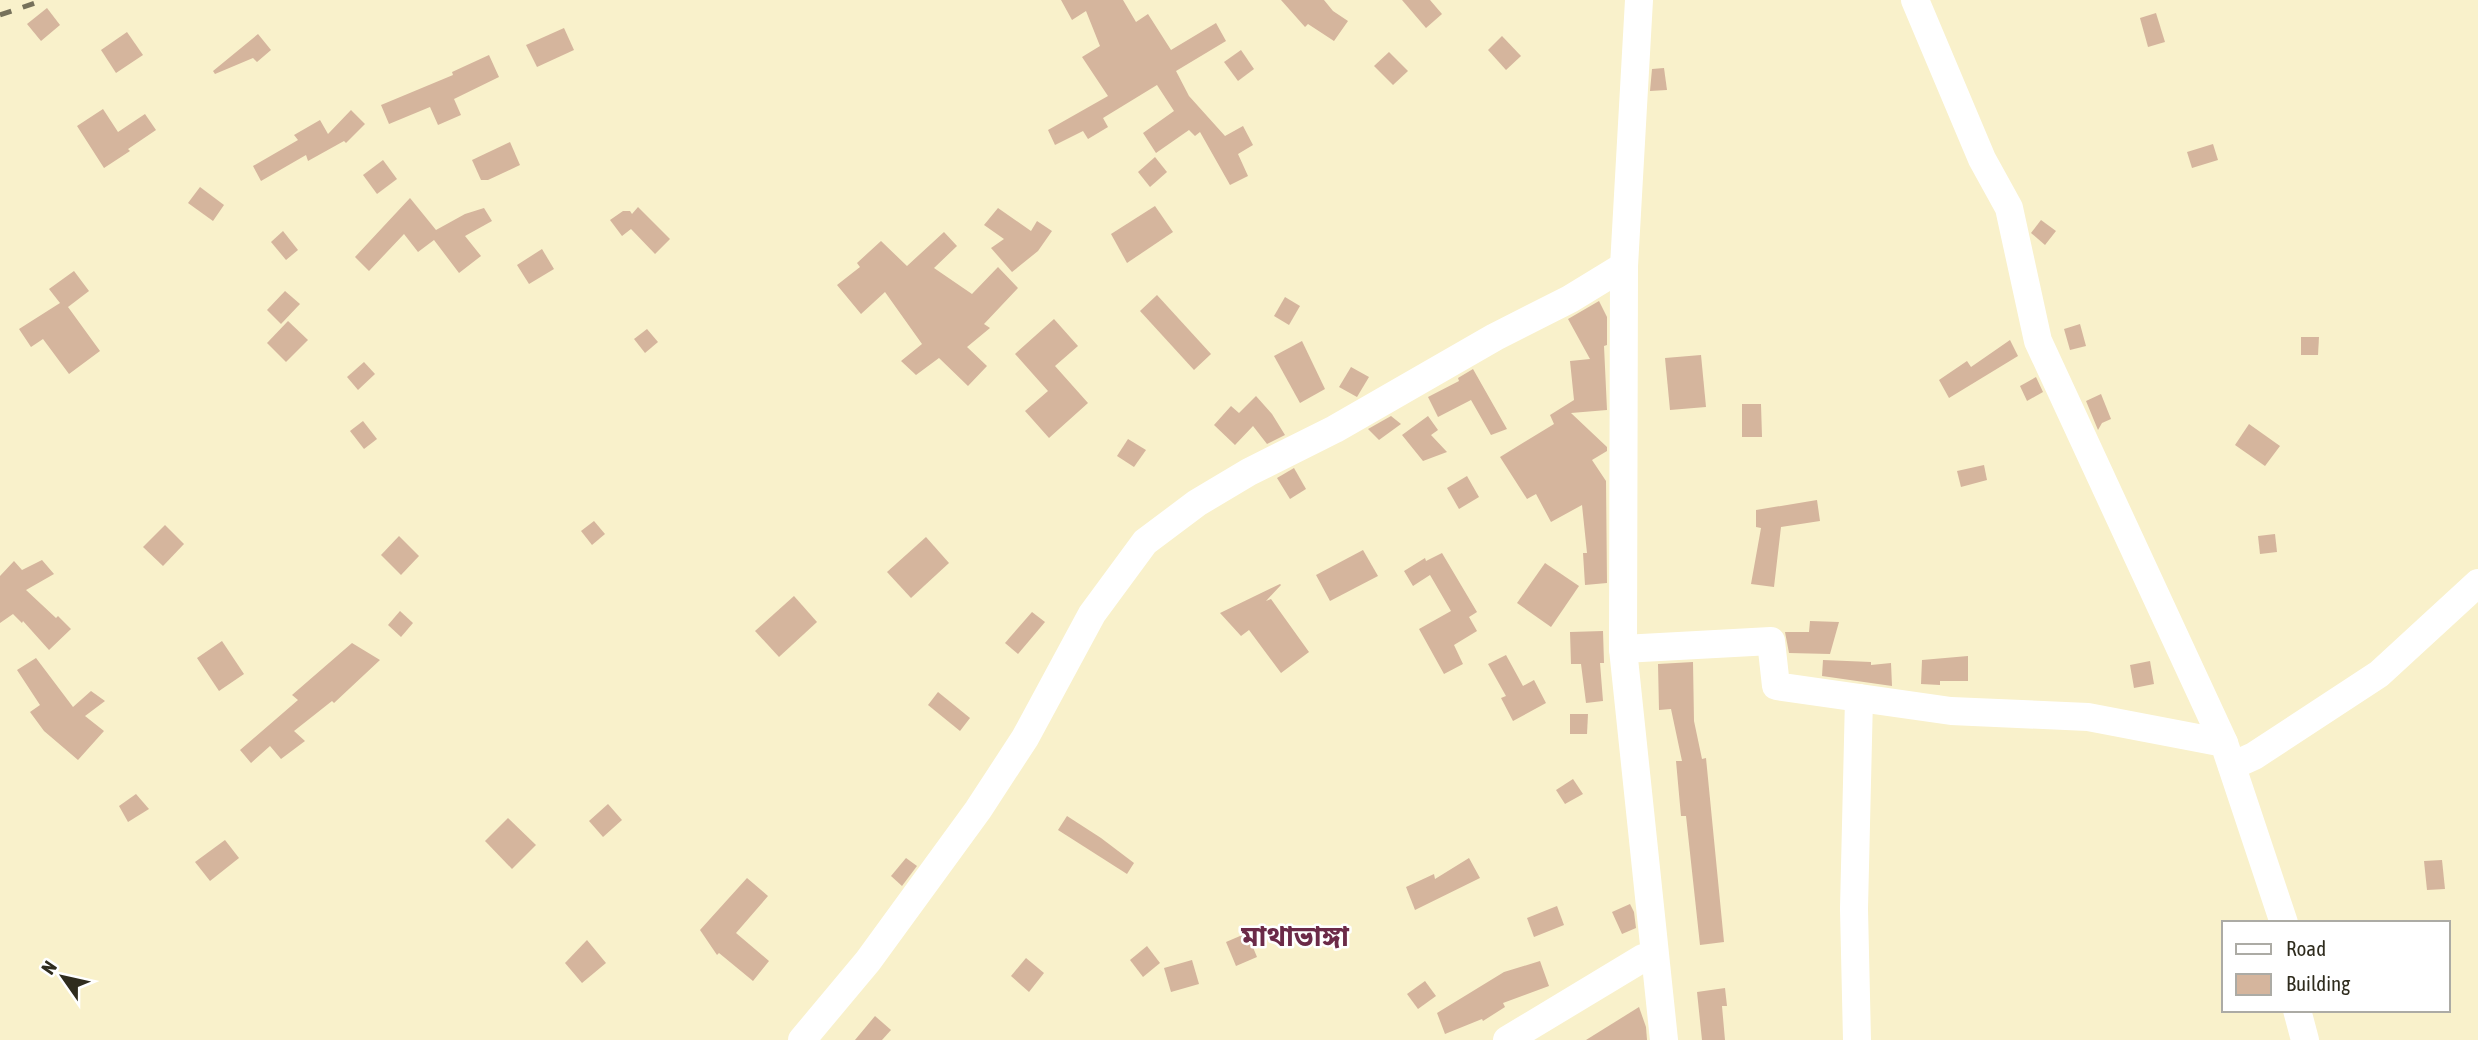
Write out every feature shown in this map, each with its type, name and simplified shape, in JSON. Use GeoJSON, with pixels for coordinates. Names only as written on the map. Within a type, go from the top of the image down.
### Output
{"type":"FeatureCollection","features":[{"type":"Feature","properties":{"kind":"street"},"geometry":{"type":"LineString","coordinates":[[1639,0],[1624,266],[1623,649],[1664,1040]]}},
{"type":"Feature","properties":{"kind":"street"},"geometry":{"type":"LineString","coordinates":[[1915,0],[1982,159],[2009,208],[2038,341],[2228,755],[2283,921]]}},
{"type":"Feature","properties":{"kind":"street"},"geometry":{"type":"LineString","coordinates":[[802,1040],[868,961],[978,810],[1025,738],[1092,614],[1145,542],[1197,503],[1248,472],[1335,429],[1495,337],[1570,299],[1624,266]]}},
{"type":"Feature","properties":{"kind":"street"},"geometry":{"type":"LineString","coordinates":[[1623,649],[1771,640],[1776,686],[1951,711],[2088,717],[2228,755],[2254,756],[2379,674],[2478,583]]}},
{"type":"Feature","properties":{"kind":"street"},"geometry":{"type":"LineString","coordinates":[[1857,1040],[1854,909],[1859,698]]}},
{"type":"Feature","properties":{"kind":"street"},"geometry":{"type":"LineString","coordinates":[[1507,1040],[1643,958]]}},
{"type":"Feature","properties":{"kind":"street"},"geometry":{"type":"LineString","coordinates":[[2298,1012],[2305,1040]]}},
{"type":"Feature","properties":{"kind":"building"},"geometry":{"type":"Polygon","coordinates":[[[1061,0],[1123,0],[1136,22],[1148,14],[1171,50],[1216,23],[1226,41],[1176,71],[1189,96],[1225,136],[1243,126],[1253,145],[1238,154],[1248,176],[1230,185],[1200,132],[1195,136],[1189,130],[1156,153],[1143,133],[1174,111],[1157,85],[1103,118],[1108,127],[1088,139],[1083,131],[1055,145],[1048,130],[1108,96],[1082,57],[1100,46],[1086,11],[1072,20],[1061,0]]]}},
{"type":"Feature","properties":{"kind":"building"},"geometry":{"type":"Polygon","coordinates":[[[1281,0],[1324,0],[1333,11],[1348,21],[1334,41],[1308,24],[1305,27],[1281,0]]]}},
{"type":"Feature","properties":{"kind":"building"},"geometry":{"type":"Polygon","coordinates":[[[1402,0],[1430,0],[1442,14],[1426,28],[1402,0]]]}},
{"type":"Feature","properties":{"kind":"building"},"geometry":{"type":"Polygon","coordinates":[[[47,8],[60,25],[41,41],[27,24],[47,8]]]}},
{"type":"Feature","properties":{"kind":"building"},"geometry":{"type":"Polygon","coordinates":[[[2156,13],[2165,42],[2148,47],[2140,18],[2156,13]]]}},
{"type":"Feature","properties":{"kind":"building"},"geometry":{"type":"Polygon","coordinates":[[[564,28],[574,50],[537,67],[526,45],[564,28]]]}},
{"type":"Feature","properties":{"kind":"building"},"geometry":{"type":"Polygon","coordinates":[[[127,32],[143,55],[116,73],[101,50],[127,32]]]}},
{"type":"Feature","properties":{"kind":"building"},"geometry":{"type":"Polygon","coordinates":[[[258,34],[271,50],[257,62],[253,58],[215,74],[213,71],[258,34]]]}},
{"type":"Feature","properties":{"kind":"building"},"geometry":{"type":"Polygon","coordinates":[[[1502,36],[1521,56],[1506,70],[1488,50],[1502,36]]]}},
{"type":"Feature","properties":{"kind":"building"},"geometry":{"type":"Polygon","coordinates":[[[1241,50],[1254,69],[1238,81],[1224,62],[1241,50]]]}},
{"type":"Feature","properties":{"kind":"building"},"geometry":{"type":"Polygon","coordinates":[[[1389,52],[1408,71],[1393,85],[1374,66],[1389,52]]]}},
{"type":"Feature","properties":{"kind":"building"},"geometry":{"type":"Polygon","coordinates":[[[489,55],[499,77],[454,99],[461,115],[438,125],[430,107],[389,124],[381,105],[453,75],[452,72],[489,55]]]}},
{"type":"Feature","properties":{"kind":"building"},"geometry":{"type":"Polygon","coordinates":[[[1664,68],[1667,90],[1650,91],[1652,69],[1664,68]]]}},
{"type":"Feature","properties":{"kind":"building"},"geometry":{"type":"Polygon","coordinates":[[[103,109],[118,132],[145,114],[156,130],[104,168],[77,126],[103,109]]]}},
{"type":"Feature","properties":{"kind":"building"},"geometry":{"type":"Polygon","coordinates":[[[351,110],[365,124],[346,143],[344,141],[308,161],[306,155],[261,181],[253,166],[298,140],[294,135],[320,120],[328,134],[351,110]]]}},
{"type":"Feature","properties":{"kind":"building"},"geometry":{"type":"Polygon","coordinates":[[[510,142],[520,165],[488,180],[481,180],[472,160],[510,142]]]}},
{"type":"Feature","properties":{"kind":"building"},"geometry":{"type":"Polygon","coordinates":[[[2213,144],[2218,160],[2192,168],[2187,152],[2213,144]]]}},
{"type":"Feature","properties":{"kind":"building"},"geometry":{"type":"Polygon","coordinates":[[[1155,157],[1167,172],[1150,187],[1138,172],[1155,157]]]}},
{"type":"Feature","properties":{"kind":"building"},"geometry":{"type":"Polygon","coordinates":[[[383,160],[397,179],[377,194],[363,175],[383,160]]]}},
{"type":"Feature","properties":{"kind":"building"},"geometry":{"type":"Polygon","coordinates":[[[200,187],[224,205],[213,221],[188,203],[200,187]]]}},
{"type":"Feature","properties":{"kind":"building"},"geometry":{"type":"Polygon","coordinates":[[[410,198],[436,230],[465,214],[484,208],[492,221],[465,236],[481,256],[459,273],[434,240],[418,252],[404,234],[369,271],[355,257],[410,198]]]}},
{"type":"Feature","properties":{"kind":"building"},"geometry":{"type":"Polygon","coordinates":[[[1155,206],[1173,232],[1127,263],[1111,234],[1155,206]]]}},
{"type":"Feature","properties":{"kind":"building"},"geometry":{"type":"Polygon","coordinates":[[[638,207],[670,239],[655,254],[631,229],[622,236],[610,220],[623,211],[630,211],[632,214],[638,207]]]}},
{"type":"Feature","properties":{"kind":"building"},"geometry":{"type":"Polygon","coordinates":[[[998,208],[1031,231],[1037,221],[1052,231],[1038,251],[1012,272],[991,248],[1004,239],[984,225],[998,208]]]}},
{"type":"Feature","properties":{"kind":"building"},"geometry":{"type":"Polygon","coordinates":[[[2041,220],[2056,231],[2045,245],[2031,233],[2041,220]]]}},
{"type":"Feature","properties":{"kind":"building"},"geometry":{"type":"Polygon","coordinates":[[[283,231],[298,250],[286,260],[271,242],[283,231]]]}},
{"type":"Feature","properties":{"kind":"building"},"geometry":{"type":"Polygon","coordinates":[[[944,232],[957,246],[934,268],[972,294],[998,267],[1018,288],[984,324],[990,328],[967,347],[987,366],[968,386],[939,358],[916,375],[901,361],[922,344],[885,292],[861,314],[837,285],[860,267],[857,263],[881,241],[907,266],[944,232]]]}},
{"type":"Feature","properties":{"kind":"building"},"geometry":{"type":"Polygon","coordinates":[[[542,249],[554,269],[529,284],[517,265],[542,249]]]}},
{"type":"Feature","properties":{"kind":"building"},"geometry":{"type":"Polygon","coordinates":[[[74,271],[89,291],[68,307],[100,351],[69,374],[43,339],[31,347],[19,329],[60,303],[49,289],[74,271]]]}},
{"type":"Feature","properties":{"kind":"building"},"geometry":{"type":"Polygon","coordinates":[[[285,291],[300,304],[281,324],[267,310],[285,291]]]}},
{"type":"Feature","properties":{"kind":"building"},"geometry":{"type":"Polygon","coordinates":[[[1157,295],[1211,354],[1194,370],[1140,311],[1157,295]]]}},
{"type":"Feature","properties":{"kind":"building"},"geometry":{"type":"Polygon","coordinates":[[[1285,297],[1300,306],[1289,325],[1274,316],[1285,297]]]}},
{"type":"Feature","properties":{"kind":"building"},"geometry":{"type":"Polygon","coordinates":[[[1599,301],[1607,317],[1607,345],[1604,346],[1607,410],[1571,413],[1607,447],[1607,451],[1592,460],[1606,481],[1607,583],[1585,585],[1583,553],[1587,553],[1582,505],[1551,522],[1536,494],[1527,499],[1500,457],[1554,424],[1550,415],[1574,400],[1570,361],[1590,359],[1568,319],[1599,301]]]}},
{"type":"Feature","properties":{"kind":"building"},"geometry":{"type":"Polygon","coordinates":[[[1054,319],[1078,346],[1055,366],[1088,403],[1049,438],[1025,411],[1048,391],[1015,354],[1054,319]]]}},
{"type":"Feature","properties":{"kind":"building"},"geometry":{"type":"Polygon","coordinates":[[[288,321],[308,340],[286,362],[267,343],[288,321]]]}},
{"type":"Feature","properties":{"kind":"building"},"geometry":{"type":"Polygon","coordinates":[[[2080,324],[2086,346],[2070,350],[2064,329],[2080,324]]]}},
{"type":"Feature","properties":{"kind":"building"},"geometry":{"type":"Polygon","coordinates":[[[647,329],[658,342],[645,353],[634,339],[647,329]]]}},
{"type":"Feature","properties":{"kind":"building"},"geometry":{"type":"Polygon","coordinates":[[[2301,337],[2319,337],[2318,355],[2301,355],[2301,337]]]}},
{"type":"Feature","properties":{"kind":"building"},"geometry":{"type":"Polygon","coordinates":[[[2010,340],[2018,356],[1949,398],[1939,380],[1967,361],[1971,367],[2010,340]]]}},
{"type":"Feature","properties":{"kind":"building"},"geometry":{"type":"Polygon","coordinates":[[[1302,341],[1325,389],[1300,403],[1274,356],[1302,341]]]}},
{"type":"Feature","properties":{"kind":"building"},"geometry":{"type":"Polygon","coordinates":[[[1701,355],[1706,407],[1670,410],[1665,358],[1701,355]]]}},
{"type":"Feature","properties":{"kind":"building"},"geometry":{"type":"Polygon","coordinates":[[[364,362],[375,374],[358,390],[347,377],[364,362]]]}},
{"type":"Feature","properties":{"kind":"building"},"geometry":{"type":"Polygon","coordinates":[[[1351,367],[1369,377],[1357,397],[1339,387],[1351,367]]]}},
{"type":"Feature","properties":{"kind":"building"},"geometry":{"type":"Polygon","coordinates":[[[1473,369],[1507,429],[1491,435],[1471,400],[1438,417],[1428,397],[1459,381],[1458,378],[1473,369]]]}},
{"type":"Feature","properties":{"kind":"building"},"geometry":{"type":"Polygon","coordinates":[[[2036,377],[2043,392],[2027,401],[2020,386],[2036,377]]]}},
{"type":"Feature","properties":{"kind":"building"},"geometry":{"type":"Polygon","coordinates":[[[2101,394],[2111,419],[2102,423],[2098,430],[2086,401],[2101,394]]]}},
{"type":"Feature","properties":{"kind":"building"},"geometry":{"type":"Polygon","coordinates":[[[1256,396],[1285,435],[1267,444],[1253,426],[1235,445],[1214,425],[1231,406],[1239,413],[1256,396]]]}},
{"type":"Feature","properties":{"kind":"building"},"geometry":{"type":"Polygon","coordinates":[[[1742,404],[1761,404],[1762,437],[1742,437],[1742,404]]]}},
{"type":"Feature","properties":{"kind":"building"},"geometry":{"type":"Polygon","coordinates":[[[1391,416],[1401,424],[1379,440],[1368,429],[1391,416]]]}},
{"type":"Feature","properties":{"kind":"building"},"geometry":{"type":"Polygon","coordinates":[[[1428,416],[1438,430],[1431,435],[1447,452],[1423,461],[1402,435],[1428,416]]]}},
{"type":"Feature","properties":{"kind":"building"},"geometry":{"type":"Polygon","coordinates":[[[363,421],[377,439],[364,449],[350,431],[363,421]]]}},
{"type":"Feature","properties":{"kind":"building"},"geometry":{"type":"Polygon","coordinates":[[[2249,424],[2280,446],[2265,466],[2235,445],[2249,424]]]}},
{"type":"Feature","properties":{"kind":"building"},"geometry":{"type":"Polygon","coordinates":[[[1128,439],[1146,450],[1134,467],[1117,456],[1128,439]]]}},
{"type":"Feature","properties":{"kind":"building"},"geometry":{"type":"Polygon","coordinates":[[[1984,465],[1987,480],[1961,487],[1957,471],[1984,465]]]}},
{"type":"Feature","properties":{"kind":"building"},"geometry":{"type":"Polygon","coordinates":[[[1294,468],[1306,489],[1290,499],[1277,478],[1294,468]]]}},
{"type":"Feature","properties":{"kind":"building"},"geometry":{"type":"Polygon","coordinates":[[[1467,476],[1479,497],[1459,509],[1447,488],[1467,476]]]}},
{"type":"Feature","properties":{"kind":"building"},"geometry":{"type":"Polygon","coordinates":[[[1817,500],[1820,521],[1781,527],[1774,587],[1751,584],[1761,528],[1756,527],[1756,510],[1817,500]]]}},
{"type":"Feature","properties":{"kind":"building"},"geometry":{"type":"Polygon","coordinates":[[[594,521],[605,534],[592,545],[581,531],[594,521]]]}},
{"type":"Feature","properties":{"kind":"building"},"geometry":{"type":"Polygon","coordinates":[[[165,525],[184,544],[163,566],[143,547],[165,525]]]}},
{"type":"Feature","properties":{"kind":"building"},"geometry":{"type":"Polygon","coordinates":[[[2275,534],[2277,552],[2260,554],[2258,536],[2275,534]]]}},
{"type":"Feature","properties":{"kind":"building"},"geometry":{"type":"Polygon","coordinates":[[[399,536],[419,556],[401,575],[381,555],[399,536]]]}},
{"type":"Feature","properties":{"kind":"building"},"geometry":{"type":"Polygon","coordinates":[[[926,537],[949,563],[911,598],[887,572],[926,537]]]}},
{"type":"Feature","properties":{"kind":"building"},"geometry":{"type":"Polygon","coordinates":[[[1363,550],[1378,576],[1330,601],[1316,575],[1363,550]]]}},
{"type":"Feature","properties":{"kind":"building"},"geometry":{"type":"Polygon","coordinates":[[[1442,553],[1477,612],[1469,617],[1477,631],[1454,645],[1463,664],[1444,674],[1419,629],[1451,611],[1430,575],[1413,586],[1404,571],[1425,558],[1426,561],[1442,553]]]}},
{"type":"Feature","properties":{"kind":"building"},"geometry":{"type":"Polygon","coordinates":[[[42,560],[54,574],[26,590],[71,629],[49,650],[23,621],[22,623],[13,614],[0,623],[0,576],[14,561],[22,570],[42,560]]]}},
{"type":"Feature","properties":{"kind":"building"},"geometry":{"type":"Polygon","coordinates":[[[1545,563],[1579,586],[1551,627],[1517,603],[1545,563]]]}},
{"type":"Feature","properties":{"kind":"building"},"geometry":{"type":"Polygon","coordinates":[[[1280,584],[1266,601],[1271,599],[1309,652],[1281,673],[1249,630],[1241,636],[1220,613],[1280,584]]]}},
{"type":"Feature","properties":{"kind":"building"},"geometry":{"type":"Polygon","coordinates":[[[794,596],[817,622],[779,657],[755,631],[794,596]]]}},
{"type":"Feature","properties":{"kind":"building"},"geometry":{"type":"Polygon","coordinates":[[[400,611],[413,623],[401,637],[388,625],[400,611]]]}},
{"type":"Feature","properties":{"kind":"building"},"geometry":{"type":"Polygon","coordinates":[[[1032,612],[1045,622],[1018,654],[1005,643],[1032,612]]]}},
{"type":"Feature","properties":{"kind":"building"},"geometry":{"type":"Polygon","coordinates":[[[1810,621],[1839,622],[1830,654],[1789,653],[1785,632],[1809,632],[1810,621]]]}},
{"type":"Feature","properties":{"kind":"building"},"geometry":{"type":"Polygon","coordinates":[[[1603,631],[1604,663],[1600,663],[1603,701],[1586,703],[1581,664],[1571,664],[1570,632],[1603,631]]]}},
{"type":"Feature","properties":{"kind":"building"},"geometry":{"type":"Polygon","coordinates":[[[222,641],[244,674],[219,691],[197,658],[222,641]]]}},
{"type":"Feature","properties":{"kind":"building"},"geometry":{"type":"Polygon","coordinates":[[[352,643],[380,660],[334,703],[332,701],[294,731],[305,741],[281,759],[270,746],[251,763],[240,750],[298,700],[292,695],[352,643]]]}},
{"type":"Feature","properties":{"kind":"building"},"geometry":{"type":"Polygon","coordinates":[[[1506,655],[1523,686],[1534,680],[1546,703],[1513,721],[1501,698],[1506,696],[1488,664],[1506,655]]]}},
{"type":"Feature","properties":{"kind":"building"},"geometry":{"type":"Polygon","coordinates":[[[1968,656],[1968,681],[1940,681],[1940,685],[1921,684],[1922,660],[1968,656]]]}},
{"type":"Feature","properties":{"kind":"building"},"geometry":{"type":"Polygon","coordinates":[[[36,658],[73,707],[91,691],[105,701],[85,716],[104,731],[78,760],[44,731],[30,712],[40,705],[17,670],[36,658]]]}},
{"type":"Feature","properties":{"kind":"building"},"geometry":{"type":"Polygon","coordinates":[[[1823,660],[1871,662],[1871,665],[1891,663],[1892,686],[1822,676],[1823,660]]]}},
{"type":"Feature","properties":{"kind":"building"},"geometry":{"type":"Polygon","coordinates":[[[2150,661],[2154,684],[2134,688],[2130,665],[2150,661]]]}},
{"type":"Feature","properties":{"kind":"building"},"geometry":{"type":"Polygon","coordinates":[[[1693,662],[1694,721],[1702,759],[1706,758],[1724,942],[1700,945],[1686,816],[1681,816],[1676,761],[1682,761],[1671,709],[1659,710],[1658,664],[1693,662]]]}},
{"type":"Feature","properties":{"kind":"building"},"geometry":{"type":"Polygon","coordinates":[[[938,692],[970,718],[960,731],[928,705],[938,692]]]}},
{"type":"Feature","properties":{"kind":"building"},"geometry":{"type":"Polygon","coordinates":[[[1570,714],[1588,714],[1587,734],[1570,734],[1570,714]]]}},
{"type":"Feature","properties":{"kind":"building"},"geometry":{"type":"Polygon","coordinates":[[[1573,779],[1583,794],[1565,804],[1556,790],[1573,779]]]}},
{"type":"Feature","properties":{"kind":"building"},"geometry":{"type":"Polygon","coordinates":[[[136,794],[149,809],[128,822],[119,806],[136,794]]]}},
{"type":"Feature","properties":{"kind":"building"},"geometry":{"type":"Polygon","coordinates":[[[608,804],[622,820],[603,837],[589,821],[608,804]]]}},
{"type":"Feature","properties":{"kind":"building"},"geometry":{"type":"Polygon","coordinates":[[[1067,816],[1134,863],[1127,874],[1058,830],[1067,816]]]}},
{"type":"Feature","properties":{"kind":"building"},"geometry":{"type":"Polygon","coordinates":[[[508,818],[536,845],[512,869],[485,841],[508,818]]]}},
{"type":"Feature","properties":{"kind":"building"},"geometry":{"type":"Polygon","coordinates":[[[225,840],[239,858],[210,881],[195,862],[225,840]]]}},
{"type":"Feature","properties":{"kind":"building"},"geometry":{"type":"Polygon","coordinates":[[[906,858],[917,866],[902,886],[891,876],[906,858]]]}},
{"type":"Feature","properties":{"kind":"building"},"geometry":{"type":"Polygon","coordinates":[[[1469,858],[1480,878],[1415,910],[1406,887],[1434,874],[1435,879],[1469,858]]]}},
{"type":"Feature","properties":{"kind":"building"},"geometry":{"type":"Polygon","coordinates":[[[2442,860],[2445,889],[2427,890],[2424,861],[2442,860]]]}},
{"type":"Feature","properties":{"kind":"building"},"geometry":{"type":"Polygon","coordinates":[[[747,878],[768,896],[736,933],[769,961],[753,981],[719,953],[717,955],[700,930],[747,878]]]}},
{"type":"Feature","properties":{"kind":"building"},"geometry":{"type":"Polygon","coordinates":[[[1630,904],[1636,928],[1622,934],[1612,912],[1630,904]]]}},
{"type":"Feature","properties":{"kind":"building"},"geometry":{"type":"Polygon","coordinates":[[[1557,906],[1564,925],[1534,937],[1527,918],[1557,906]]]}},
{"type":"Feature","properties":{"kind":"building"},"geometry":{"type":"Polygon","coordinates":[[[1247,933],[1257,957],[1236,966],[1226,942],[1247,933]]]}},
{"type":"Feature","properties":{"kind":"building"},"geometry":{"type":"Polygon","coordinates":[[[587,940],[606,963],[582,983],[565,963],[587,940]]]}},
{"type":"Feature","properties":{"kind":"building"},"geometry":{"type":"Polygon","coordinates":[[[1147,946],[1160,963],[1143,977],[1130,960],[1147,946]]]}},
{"type":"Feature","properties":{"kind":"building"},"geometry":{"type":"Polygon","coordinates":[[[1026,958],[1044,973],[1029,992],[1011,976],[1026,958]]]}},
{"type":"Feature","properties":{"kind":"building"},"geometry":{"type":"Polygon","coordinates":[[[1192,960],[1199,984],[1171,992],[1164,968],[1192,960]]]}},
{"type":"Feature","properties":{"kind":"building"},"geometry":{"type":"Polygon","coordinates":[[[1540,961],[1549,986],[1503,1003],[1505,1007],[1483,1021],[1482,1019],[1445,1034],[1437,1013],[1504,972],[1540,961]]]}},
{"type":"Feature","properties":{"kind":"building"},"geometry":{"type":"Polygon","coordinates":[[[1425,981],[1436,996],[1418,1009],[1407,994],[1425,981]]]}},
{"type":"Feature","properties":{"kind":"building"},"geometry":{"type":"Polygon","coordinates":[[[1725,988],[1727,1006],[1722,1006],[1725,1040],[1702,1040],[1697,992],[1725,988]]]}},
{"type":"Feature","properties":{"kind":"building"},"geometry":{"type":"Polygon","coordinates":[[[1639,1007],[1647,1040],[1586,1040],[1639,1007]]]}},
{"type":"Feature","properties":{"kind":"building"},"geometry":{"type":"Polygon","coordinates":[[[875,1016],[891,1030],[882,1040],[855,1040],[875,1016]]]}},
{"type":"Feature","properties":{"kind":"railway"},"geometry":{"type":"LineString","coordinates":[[0,15],[44,0]]}},
{"type":"Feature","properties":{"kind":"district","name":"মাথাভাঙ্গা"},"geometry":{"type":"Point","coordinates":[1295,936]}}]}
